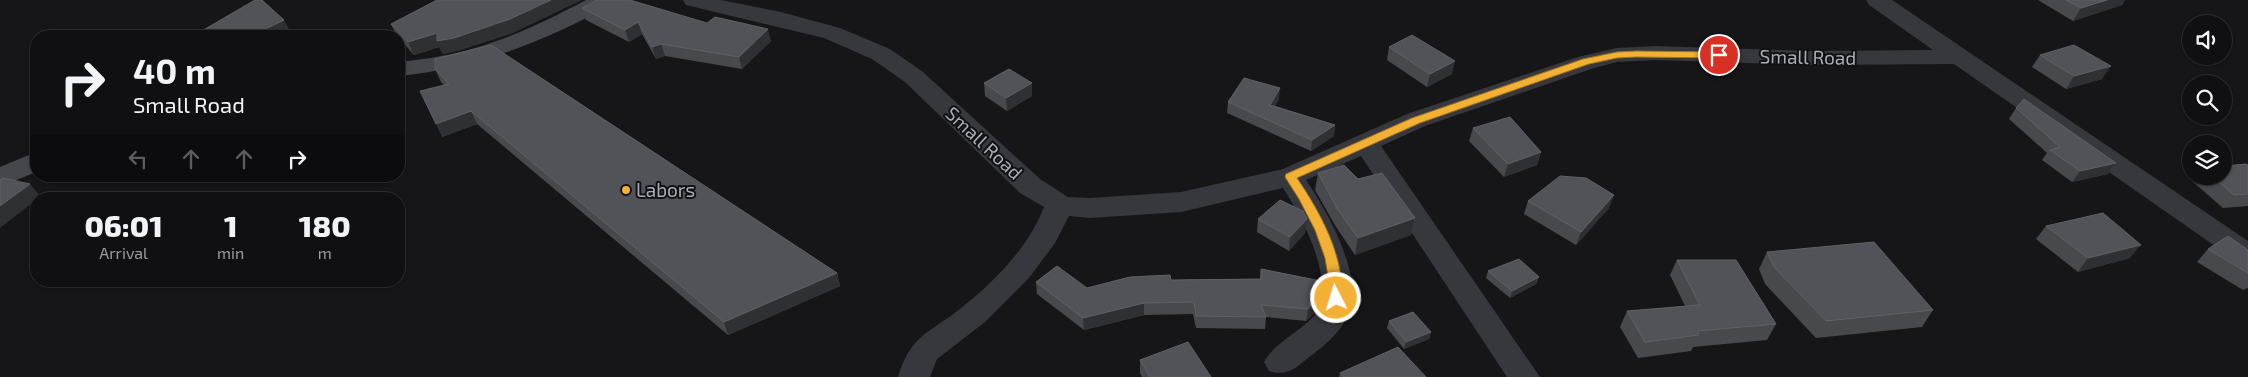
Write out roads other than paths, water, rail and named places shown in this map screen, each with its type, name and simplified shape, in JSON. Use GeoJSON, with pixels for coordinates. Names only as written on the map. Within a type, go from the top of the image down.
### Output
{"type":"FeatureCollection","features":[{"type":"Feature","properties":{"kind":"street"},"geometry":{"type":"LineString","coordinates":[[405,68],[440,64],[474,55],[548,27],[603,0]]}},
{"type":"Feature","properties":{"kind":"street","name":"Small Road"},"geometry":{"type":"LineString","coordinates":[[694,0],[728,9],[781,19],[832,33],[881,54],[914,77],[1030,186],[1059,204],[1090,208],[1181,202],[1290,177],[1416,120],[1587,62],[1617,55],[1655,53],[1802,58],[1958,57]]}},
{"type":"Feature","properties":{"kind":"street"},"geometry":{"type":"LineString","coordinates":[[1877,0],[2248,256]]}},
{"type":"Feature","properties":{"kind":"street"},"geometry":{"type":"LineString","coordinates":[[1365,142],[1524,377]]}},
{"type":"Feature","properties":{"kind":"street"},"geometry":{"type":"LineString","coordinates":[[0,178],[30,164]]}},
{"type":"Feature","properties":{"kind":"street"},"geometry":{"type":"LineString","coordinates":[[1280,362],[1323,328],[1336,309],[1336,286],[1331,258],[1321,230],[1290,177]]}},
{"type":"Feature","properties":{"kind":"street"},"geometry":{"type":"LineString","coordinates":[[914,377],[922,353],[961,326],[998,293],[1052,227],[1059,204]]}},
{"type":"Feature","properties":{"kind":"place","name":"Labors"},"geometry":{"type":"Point","coordinates":[626,190]}}]}
